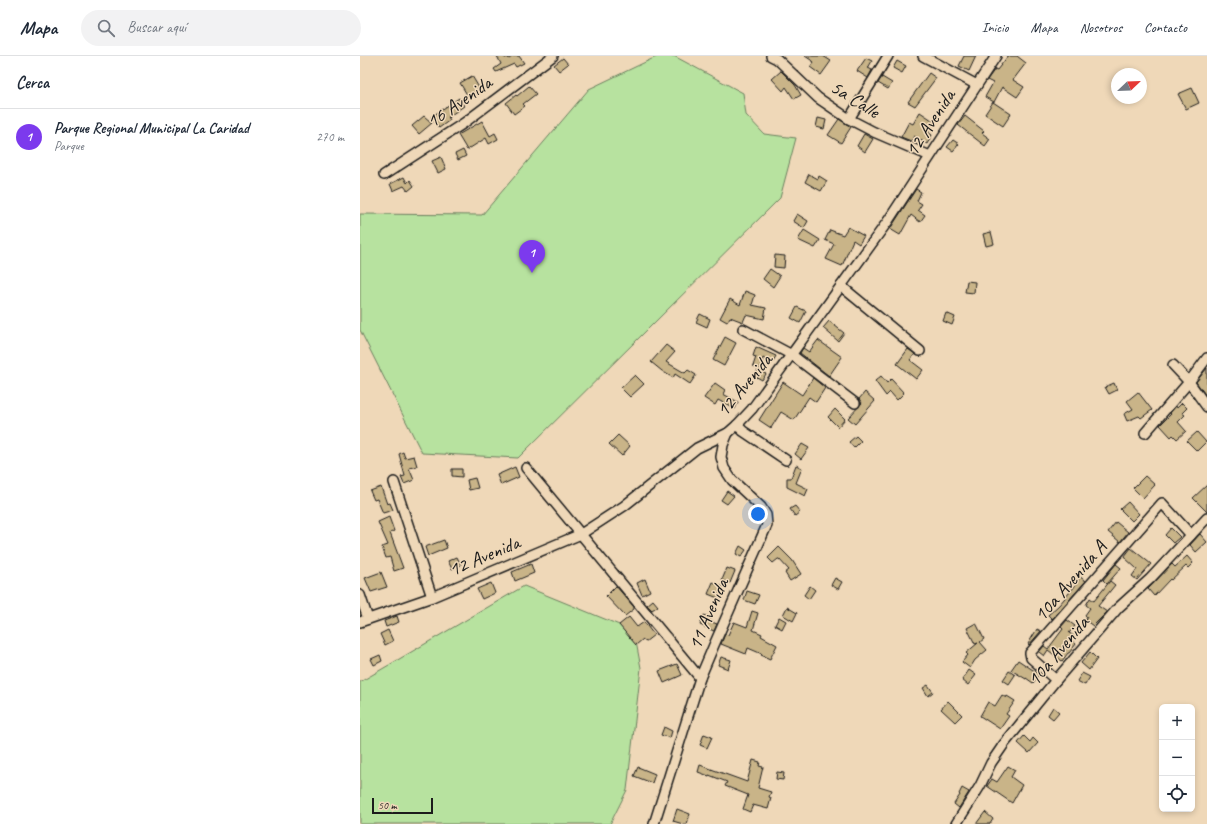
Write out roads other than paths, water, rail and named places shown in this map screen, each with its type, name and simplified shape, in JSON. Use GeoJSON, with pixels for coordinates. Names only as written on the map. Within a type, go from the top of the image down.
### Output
{"type":"FeatureCollection","features":[{"type":"Feature","properties":{"kind":"street","name":"16 Avenida"},"geometry":{"type":"LineString","coordinates":[[384,175],[464,123],[553,56]]}},
{"type":"Feature","properties":{"kind":"street"},"geometry":{"type":"LineString","coordinates":[[849,119],[888,56]]}},
{"type":"Feature","properties":{"kind":"street"},"geometry":{"type":"LineString","coordinates":[[923,56],[977,85]]}},
{"type":"Feature","properties":{"kind":"street","name":"12 Avenida"},"geometry":{"type":"LineString","coordinates":[[364,621],[432,597],[581,534],[624,506],[697,448],[728,433],[738,425],[752,409],[792,355],[888,221],[996,56]]}},
{"type":"Feature","properties":{"kind":"street","name":"5a Calle"},"geometry":{"type":"LineString","coordinates":[[776,57],[818,98],[849,119],[874,132],[930,156]]}},
{"type":"Feature","properties":{"kind":"street"},"geometry":{"type":"LineString","coordinates":[[841,286],[920,351]]}},
{"type":"Feature","properties":{"kind":"street"},"geometry":{"type":"LineString","coordinates":[[743,329],[792,355],[855,403]]}},
{"type":"Feature","properties":{"kind":"street"},"geometry":{"type":"LineString","coordinates":[[1144,433],[1190,382],[1207,358]]}},
{"type":"Feature","properties":{"kind":"street"},"geometry":{"type":"LineString","coordinates":[[1173,365],[1190,382],[1207,407]]}},
{"type":"Feature","properties":{"kind":"street"},"geometry":{"type":"LineString","coordinates":[[738,425],[743,431],[786,460]]}},
{"type":"Feature","properties":{"kind":"street","name":"11 Avenida"},"geometry":{"type":"LineString","coordinates":[[654,824],[700,678],[767,525],[766,515],[762,507],[732,480],[724,468],[721,457],[723,445],[728,433]]}},
{"type":"Feature","properties":{"kind":"street"},"geometry":{"type":"LineString","coordinates":[[526,468],[700,678]]}},
{"type":"Feature","properties":{"kind":"street"},"geometry":{"type":"LineString","coordinates":[[394,482],[432,597]]}},
{"type":"Feature","properties":{"kind":"street","name":"10a Avenida A"},"geometry":{"type":"LineString","coordinates":[[1056,680],[1031,658],[1030,653],[1162,503],[1191,535]]}},
{"type":"Feature","properties":{"kind":"street","name":"10a Avenida"},"geometry":{"type":"LineString","coordinates":[[956,824],[980,786],[991,763],[1004,744],[1056,680],[1118,608],[1150,579],[1207,518]]}},
{"type":"Feature","properties":{"kind":"street"},"geometry":{"type":"LineString","coordinates":[[360,595],[364,621]]}},
{"type":"Feature","properties":{"kind":"place","name":"Parque Regional Municipal La Caridad"},"geometry":{"type":"Point","coordinates":[532,273]}}]}
